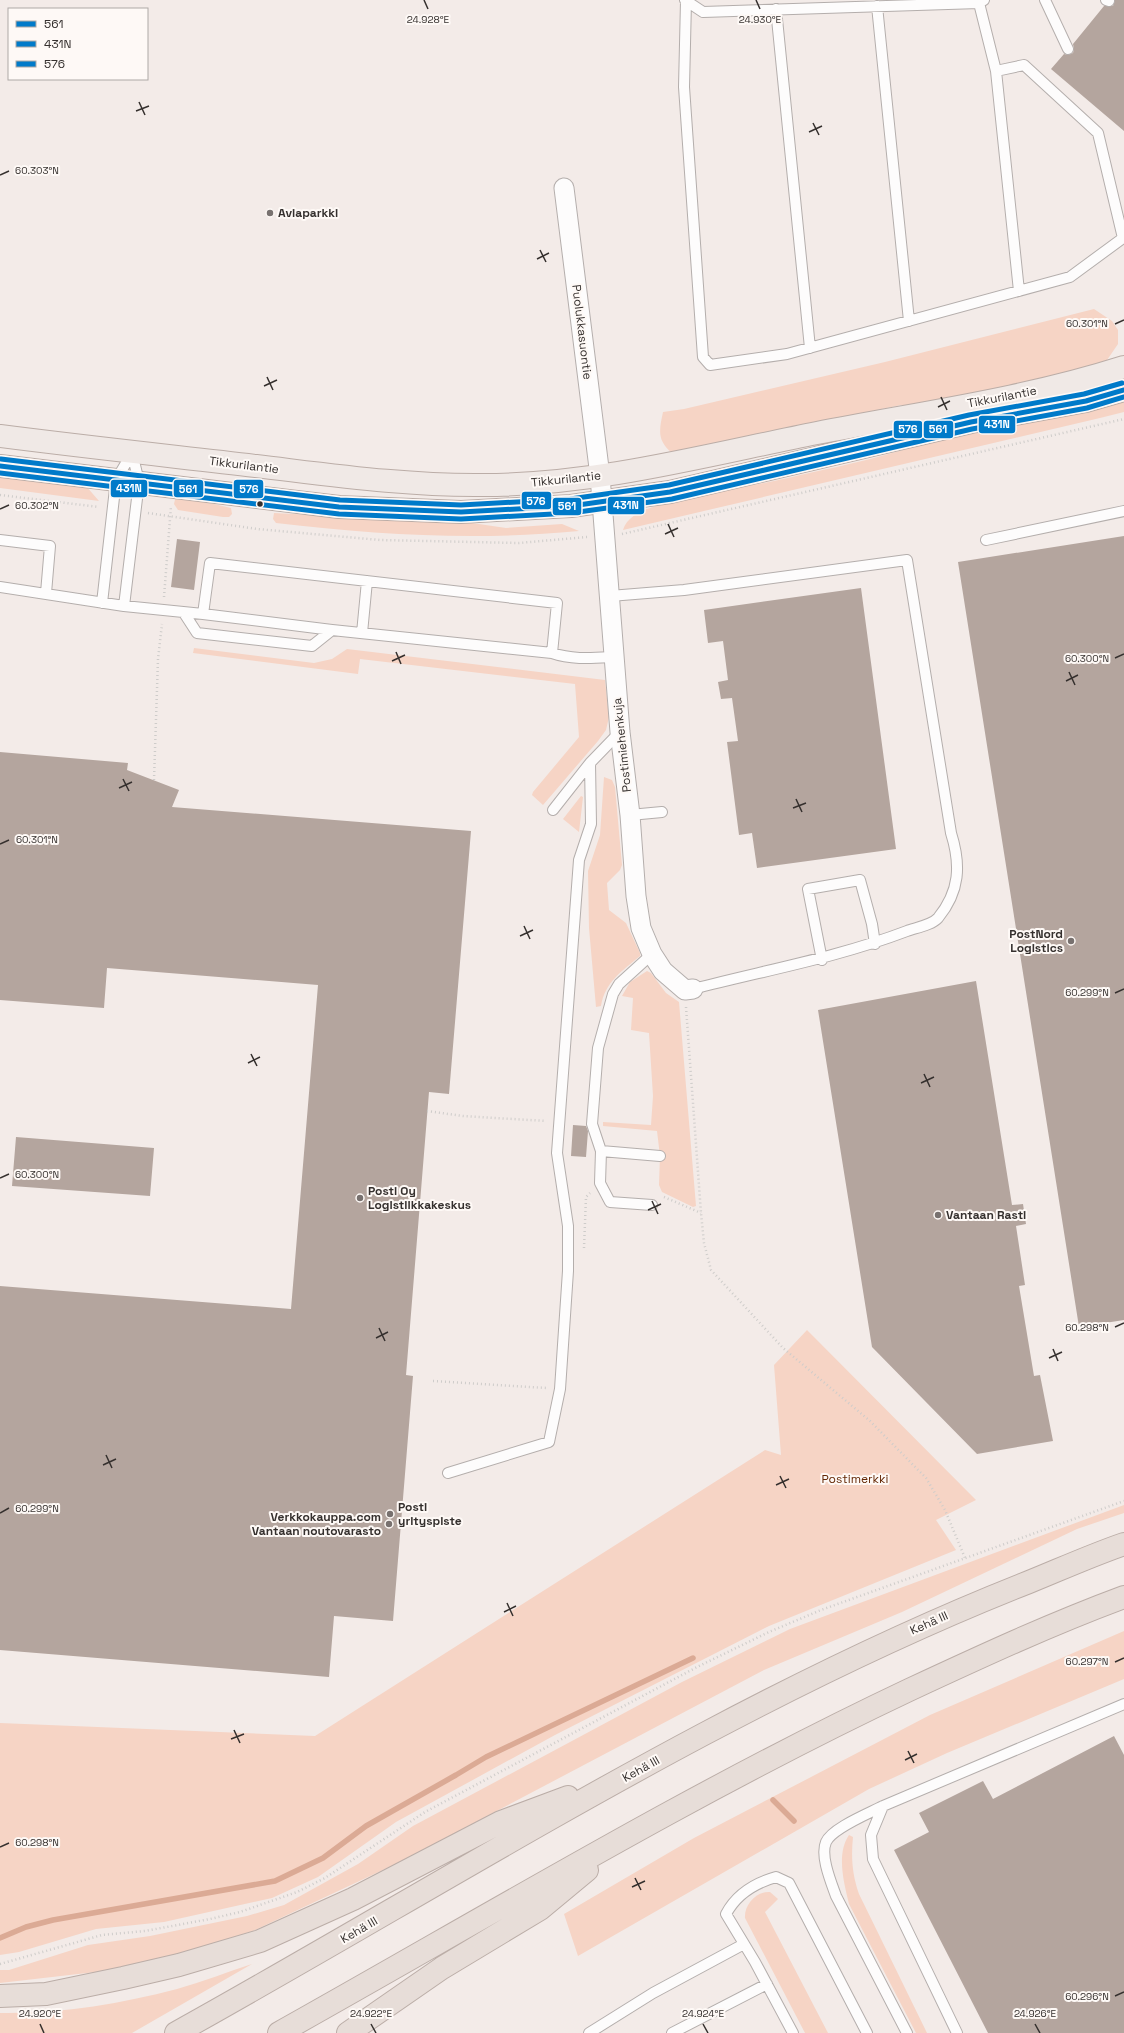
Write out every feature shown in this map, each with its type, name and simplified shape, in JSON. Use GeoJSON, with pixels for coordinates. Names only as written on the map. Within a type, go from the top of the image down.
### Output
{"type":"FeatureCollection","features":[{"type":"Feature","properties":{"kind":"highway","name":"Kehä III"},"geometry":{"type":"LineString","coordinates":[[176,2033],[645,1766],[800,1684],[885,1642],[970,1605],[1124,1544]]}},
{"type":"Feature","properties":{"kind":"highway"},"geometry":{"type":"LineString","coordinates":[[280,2033],[631,1834],[829,1728],[994,1650],[1058,1622],[1124,1597]]}},
{"type":"Feature","properties":{"kind":"highway"},"geometry":{"type":"LineString","coordinates":[[0,1996],[46,1994],[123,1978],[179,1965],[260,1941],[353,1899],[501,1822],[645,1766]]}},
{"type":"Feature","properties":{"kind":"highway"},"geometry":{"type":"LineString","coordinates":[[348,2033],[442,1968],[540,1909],[631,1834]]}},
{"type":"Feature","properties":{"kind":"main road","name":"Tikkurilantie"},"geometry":{"type":"LineString","coordinates":[[0,436],[346,478],[421,484],[486,486],[600,476],[683,462],[767,443],[1038,390],[1094,377],[1124,367]]}},
{"type":"Feature","properties":{"kind":"main road","name":"Tikkurilantie"},"geometry":{"type":"LineString","coordinates":[[0,466],[339,507],[462,512],[603,503],[670,492],[964,424],[1086,401],[1124,390]]}},
{"type":"Feature","properties":{"kind":"street","name":"Puolukkasuontie"},"geometry":{"type":"LineString","coordinates":[[564,188],[600,476]]}},
{"type":"Feature","properties":{"kind":"street","name":"Postimiehenkuja"},"geometry":{"type":"LineString","coordinates":[[600,476],[620,732],[630,815],[636,896],[641,928],[652,954],[663,971],[685,990],[693,989]]}},
{"type":"Feature","properties":{"kind":"lane"},"geometry":{"type":"LineString","coordinates":[[686,0],[703,12],[981,1],[996,71],[1019,291]]}},
{"type":"Feature","properties":{"kind":"lane"},"geometry":{"type":"LineString","coordinates":[[686,0],[684,87],[703,356],[710,365],[787,354],[1070,277],[1123,238],[1098,133],[1024,65],[996,71]]}},
{"type":"Feature","properties":{"kind":"lane"},"geometry":{"type":"LineString","coordinates":[[1045,0],[1068,49]]}},
{"type":"Feature","properties":{"kind":"lane"},"geometry":{"type":"LineString","coordinates":[[877,6],[909,321]]}},
{"type":"Feature","properties":{"kind":"lane"},"geometry":{"type":"LineString","coordinates":[[776,9],[810,348]]}},
{"type":"Feature","properties":{"kind":"lane"},"geometry":{"type":"LineString","coordinates":[[102,603],[116,480],[132,453]]}},
{"type":"Feature","properties":{"kind":"lane"},"geometry":{"type":"LineString","coordinates":[[124,606],[139,482],[132,453]]}},
{"type":"Feature","properties":{"kind":"lane"},"geometry":{"type":"LineString","coordinates":[[986,540],[1124,511]]}},
{"type":"Feature","properties":{"kind":"lane"},"geometry":{"type":"LineString","coordinates":[[0,540],[50,546],[46,593]]}},
{"type":"Feature","properties":{"kind":"lane"},"geometry":{"type":"LineString","coordinates":[[610,596],[684,590],[907,560],[951,833],[957,853],[958,878],[951,898],[937,920],[874,944],[822,960],[693,989]]}},
{"type":"Feature","properties":{"kind":"lane"},"geometry":{"type":"LineString","coordinates":[[203,614],[210,563],[557,603],[552,653]]}},
{"type":"Feature","properties":{"kind":"lane"},"geometry":{"type":"LineString","coordinates":[[362,633],[367,581]]}},
{"type":"Feature","properties":{"kind":"lane"},"geometry":{"type":"LineString","coordinates":[[0,586],[102,603],[164,609],[184,613],[552,653],[561,656],[585,659],[615,657]]}},
{"type":"Feature","properties":{"kind":"lane"},"geometry":{"type":"LineString","coordinates":[[184,613],[197,633],[312,646],[332,630]]}},
{"type":"Feature","properties":{"kind":"lane"},"geometry":{"type":"LineString","coordinates":[[553,810],[590,763],[620,732]]}},
{"type":"Feature","properties":{"kind":"lane"},"geometry":{"type":"LineString","coordinates":[[448,1473],[549,1442],[560,1389],[568,1271],[568,1226],[557,1153],[579,860],[591,824],[590,763]]}},
{"type":"Feature","properties":{"kind":"lane"},"geometry":{"type":"LineString","coordinates":[[630,815],[662,812]]}},
{"type":"Feature","properties":{"kind":"lane"},"geometry":{"type":"LineString","coordinates":[[822,960],[808,889],[860,880],[872,924],[874,944]]}},
{"type":"Feature","properties":{"kind":"lane"},"geometry":{"type":"LineString","coordinates":[[652,954],[619,984],[613,994],[598,1048],[592,1124],[601,1151],[600,1183],[610,1202],[652,1205]]}},
{"type":"Feature","properties":{"kind":"lane"},"geometry":{"type":"LineString","coordinates":[[601,1151],[660,1156]]}},
{"type":"Feature","properties":{"kind":"lane"},"geometry":{"type":"LineString","coordinates":[[906,2033],[836,1896],[828,1875],[825,1852],[826,1841],[842,1827],[883,1806],[1124,1704]]}},
{"type":"Feature","properties":{"kind":"lane"},"geometry":{"type":"LineString","coordinates":[[883,1806],[871,1835],[873,1859],[957,2033]]}},
{"type":"Feature","properties":{"kind":"lane"},"geometry":{"type":"LineString","coordinates":[[793,2033],[767,1984],[726,1914],[730,1906],[738,1897],[764,1880],[776,1877],[790,1883],[867,2033]]}},
{"type":"Feature","properties":{"kind":"lane"},"geometry":{"type":"LineString","coordinates":[[588,2033],[653,1993],[744,1944]]}},
{"type":"Feature","properties":{"kind":"lane"},"geometry":{"type":"LineString","coordinates":[[672,2033],[767,1984]]}},
{"type":"Feature","properties":{"kind":"path"},"geometry":{"type":"LineString","coordinates":[[154,780],[158,659],[160,645]]}},
{"type":"Feature","properties":{"kind":"path"},"geometry":{"type":"LineString","coordinates":[[686,1012],[701,1213],[704,1243],[711,1270],[783,1348],[870,1421],[926,1478],[945,1510],[965,1558]]}},
{"type":"Feature","properties":{"kind":"path"},"geometry":{"type":"LineString","coordinates":[[427,1111],[464,1116],[545,1121]]}},
{"type":"Feature","properties":{"kind":"path"},"geometry":{"type":"LineString","coordinates":[[652,1205],[663,1197],[701,1213]]}},
{"type":"Feature","properties":{"kind":"path"},"geometry":{"type":"LineString","coordinates":[[0,1964],[102,1935],[144,1931],[217,1917],[252,1908],[297,1892],[325,1878],[425,1812],[697,1667],[769,1632],[821,1610],[1124,1501]]}},
{"type":"Feature","properties":{"kind":"green space"},"geometry":{"type":"Polygon","coordinates":[[[1094,309],[1112,321],[1118,330],[1118,344],[1105,363],[1087,371],[917,407],[901,405],[672,453],[664,444],[660,435],[663,412],[684,409],[885,362],[1094,309]]]}},
{"type":"Feature","properties":{"kind":"green space"},"geometry":{"type":"Polygon","coordinates":[[[1124,402],[1124,412],[623,530],[627,522],[634,516],[642,511],[667,502],[771,482],[849,464],[990,425],[1074,413],[1107,407],[1124,402]]]}},
{"type":"Feature","properties":{"kind":"green space"},"geometry":{"type":"Polygon","coordinates":[[[0,474],[86,486],[99,501],[0,488],[0,474]]]}},
{"type":"Feature","properties":{"kind":"green space"},"geometry":{"type":"Polygon","coordinates":[[[176,495],[231,508],[232,514],[229,517],[223,517],[178,510],[174,504],[176,495]]]}},
{"type":"Feature","properties":{"kind":"green space"},"geometry":{"type":"Polygon","coordinates":[[[274,513],[472,523],[506,528],[562,524],[579,531],[503,536],[465,536],[352,531],[276,523],[273,519],[274,513]]]}},
{"type":"Feature","properties":{"kind":"green space"},"geometry":{"type":"Polygon","coordinates":[[[194,648],[314,663],[332,659],[347,649],[605,680],[609,717],[606,730],[598,741],[543,805],[532,795],[533,792],[579,737],[575,684],[360,659],[358,674],[193,653],[194,648]]]}},
{"type":"Feature","properties":{"kind":"green space"},"geometry":{"type":"Polygon","coordinates":[[[604,777],[612,780],[615,787],[622,865],[620,870],[607,883],[609,910],[626,923],[640,956],[615,978],[606,990],[601,1006],[596,1007],[589,928],[588,871],[600,835],[604,777]]]}},
{"type":"Feature","properties":{"kind":"green space"},"geometry":{"type":"Polygon","coordinates":[[[581,796],[583,797],[579,832],[563,819],[581,796]]]}},
{"type":"Feature","properties":{"kind":"green space"},"geometry":{"type":"Polygon","coordinates":[[[647,971],[651,973],[666,993],[679,1002],[696,1206],[693,1207],[662,1192],[659,1185],[660,1156],[657,1131],[603,1126],[603,1122],[651,1125],[653,1096],[649,1033],[631,1030],[633,998],[622,996],[630,982],[647,971]]]}},
{"type":"Feature","properties":{"kind":"green space","name":"Postimerkki"},"geometry":{"type":"Polygon","coordinates":[[[807,1330],[976,1500],[936,1520],[956,1550],[769,1626],[555,1735],[396,1822],[318,1877],[272,1898],[164,1922],[96,1929],[19,1952],[0,1955],[0,1723],[315,1736],[765,1450],[781,1455],[774,1365],[807,1330]]]}},
{"type":"Feature","properties":{"kind":"green space"},"geometry":{"type":"Polygon","coordinates":[[[1124,1505],[1124,1513],[1077,1529],[902,1612],[764,1670],[400,1862],[253,1931],[188,1951],[113,1970],[0,1983],[0,1970],[9,1970],[88,1945],[150,1936],[247,1916],[284,1905],[358,1864],[413,1826],[682,1682],[790,1629],[1124,1505]]]}},
{"type":"Feature","properties":{"kind":"green space"},"geometry":{"type":"Polygon","coordinates":[[[1124,1631],[1124,1679],[947,1753],[869,1789],[578,1956],[564,1914],[694,1838],[930,1715],[1124,1631]]]}},
{"type":"Feature","properties":{"kind":"green space"},"geometry":{"type":"Polygon","coordinates":[[[849,1835],[853,1837],[853,1866],[859,1894],[927,2033],[916,2033],[849,1904],[843,1878],[842,1860],[845,1843],[849,1835]]]}},
{"type":"Feature","properties":{"kind":"green space"},"geometry":{"type":"Polygon","coordinates":[[[770,1892],[778,1899],[765,1912],[828,2033],[805,2033],[745,1918],[745,1913],[752,1900],[760,1894],[770,1892]]]}},
{"type":"Feature","properties":{"kind":"green space"},"geometry":{"type":"Polygon","coordinates":[[[252,1964],[132,2033],[0,2033],[0,2013],[67,2010],[133,1999],[186,1986],[252,1964]]]}},
{"type":"Feature","properties":{"kind":"building"},"geometry":{"type":"Polygon","coordinates":[[[1115,0],[1124,0],[1124,131],[1051,69],[1064,54],[1068,55],[1073,53],[1073,44],[1104,6],[1113,6],[1115,0]]]}},
{"type":"Feature","properties":{"kind":"building","name":"PostNord Logistics"},"geometry":{"type":"Polygon","coordinates":[[[1124,536],[1124,1320],[1079,1327],[958,562],[1124,536]]]}},
{"type":"Feature","properties":{"kind":"building"},"geometry":{"type":"Polygon","coordinates":[[[177,539],[200,542],[194,590],[171,587],[177,539]]]}},
{"type":"Feature","properties":{"kind":"building"},"geometry":{"type":"Polygon","coordinates":[[[861,588],[896,849],[757,868],[752,833],[739,835],[727,742],[738,741],[732,698],[721,699],[718,682],[728,680],[723,641],[708,643],[704,610],[861,588]]]}},
{"type":"Feature","properties":{"kind":"building","name":"Posti Oy Logistiikkakeskus"},"geometry":{"type":"Polygon","coordinates":[[[0,752],[128,763],[127,770],[179,790],[172,807],[471,831],[449,1094],[429,1092],[406,1375],[413,1376],[393,1621],[334,1616],[329,1677],[0,1650],[0,1286],[291,1309],[318,985],[107,968],[104,1008],[0,1000],[0,752]]]}},
{"type":"Feature","properties":{"kind":"building","name":"Vantaan Rasti"},"geometry":{"type":"Polygon","coordinates":[[[976,981],[1012,1205],[1023,1204],[1026,1224],[1016,1226],[1025,1285],[1019,1286],[1034,1376],[1040,1375],[1053,1441],[977,1454],[872,1347],[818,1010],[976,981]]]}},
{"type":"Feature","properties":{"kind":"building"},"geometry":{"type":"Polygon","coordinates":[[[573,1125],[586,1126],[588,1131],[586,1157],[571,1156],[573,1125]]]}},
{"type":"Feature","properties":{"kind":"building"},"geometry":{"type":"Polygon","coordinates":[[[16,1137],[154,1148],[150,1196],[12,1186],[16,1137]]]}},
{"type":"Feature","properties":{"kind":"building"},"geometry":{"type":"Polygon","coordinates":[[[1114,1736],[1124,1755],[1124,2033],[988,2033],[894,1850],[929,1832],[919,1813],[983,1781],[993,1799],[1114,1736]]]}},
{"type":"Feature","properties":{"kind":"waterway"},"geometry":{"type":"LineString","coordinates":[[0,1938],[26,1927],[53,1920],[275,1881],[323,1858],[366,1826],[486,1757],[693,1658]]}},
{"type":"Feature","properties":{"kind":"waterway"},"geometry":{"type":"LineString","coordinates":[[773,1800],[794,1821]]}},
{"type":"Feature","properties":{"kind":"transit line","name":"576"},"geometry":{"type":"LineString","coordinates":[[1,459],[340,500],[461,505],[570,499],[669,485],[969,415],[1084,394],[1122,383]]}},
{"type":"Feature","properties":{"kind":"transit line","name":"561"},"geometry":{"type":"LineString","coordinates":[[0,466],[339,507],[461,512],[571,506],[670,492],[971,422],[1086,401],[1124,390]]}},
{"type":"Feature","properties":{"kind":"transit line","name":"431N"},"geometry":{"type":"LineString","coordinates":[[0,473],[339,514],[461,519],[571,513],[672,499],[972,429],[1087,408],[1124,397]]}},
{"type":"Feature","properties":{"kind":"place","name":"Aviaparkki"},"geometry":{"type":"Point","coordinates":[270,213]}},
{"type":"Feature","properties":{"kind":"place","name":"PostNord Logistics"},"geometry":{"type":"Point","coordinates":[1071,941]}},
{"type":"Feature","properties":{"kind":"place","name":"Posti Oy Logistiikkakeskus"},"geometry":{"type":"Point","coordinates":[360,1198]}},
{"type":"Feature","properties":{"kind":"place","name":"Vantaan Rasti"},"geometry":{"type":"Point","coordinates":[938,1215]}},
{"type":"Feature","properties":{"kind":"place","name":"Posti yrityspiste"},"geometry":{"type":"Point","coordinates":[390,1514]}},
{"type":"Feature","properties":{"kind":"place","name":"Verkkokauppa.com Vantaan noutovarasto"},"geometry":{"type":"Point","coordinates":[389,1524]}}]}
